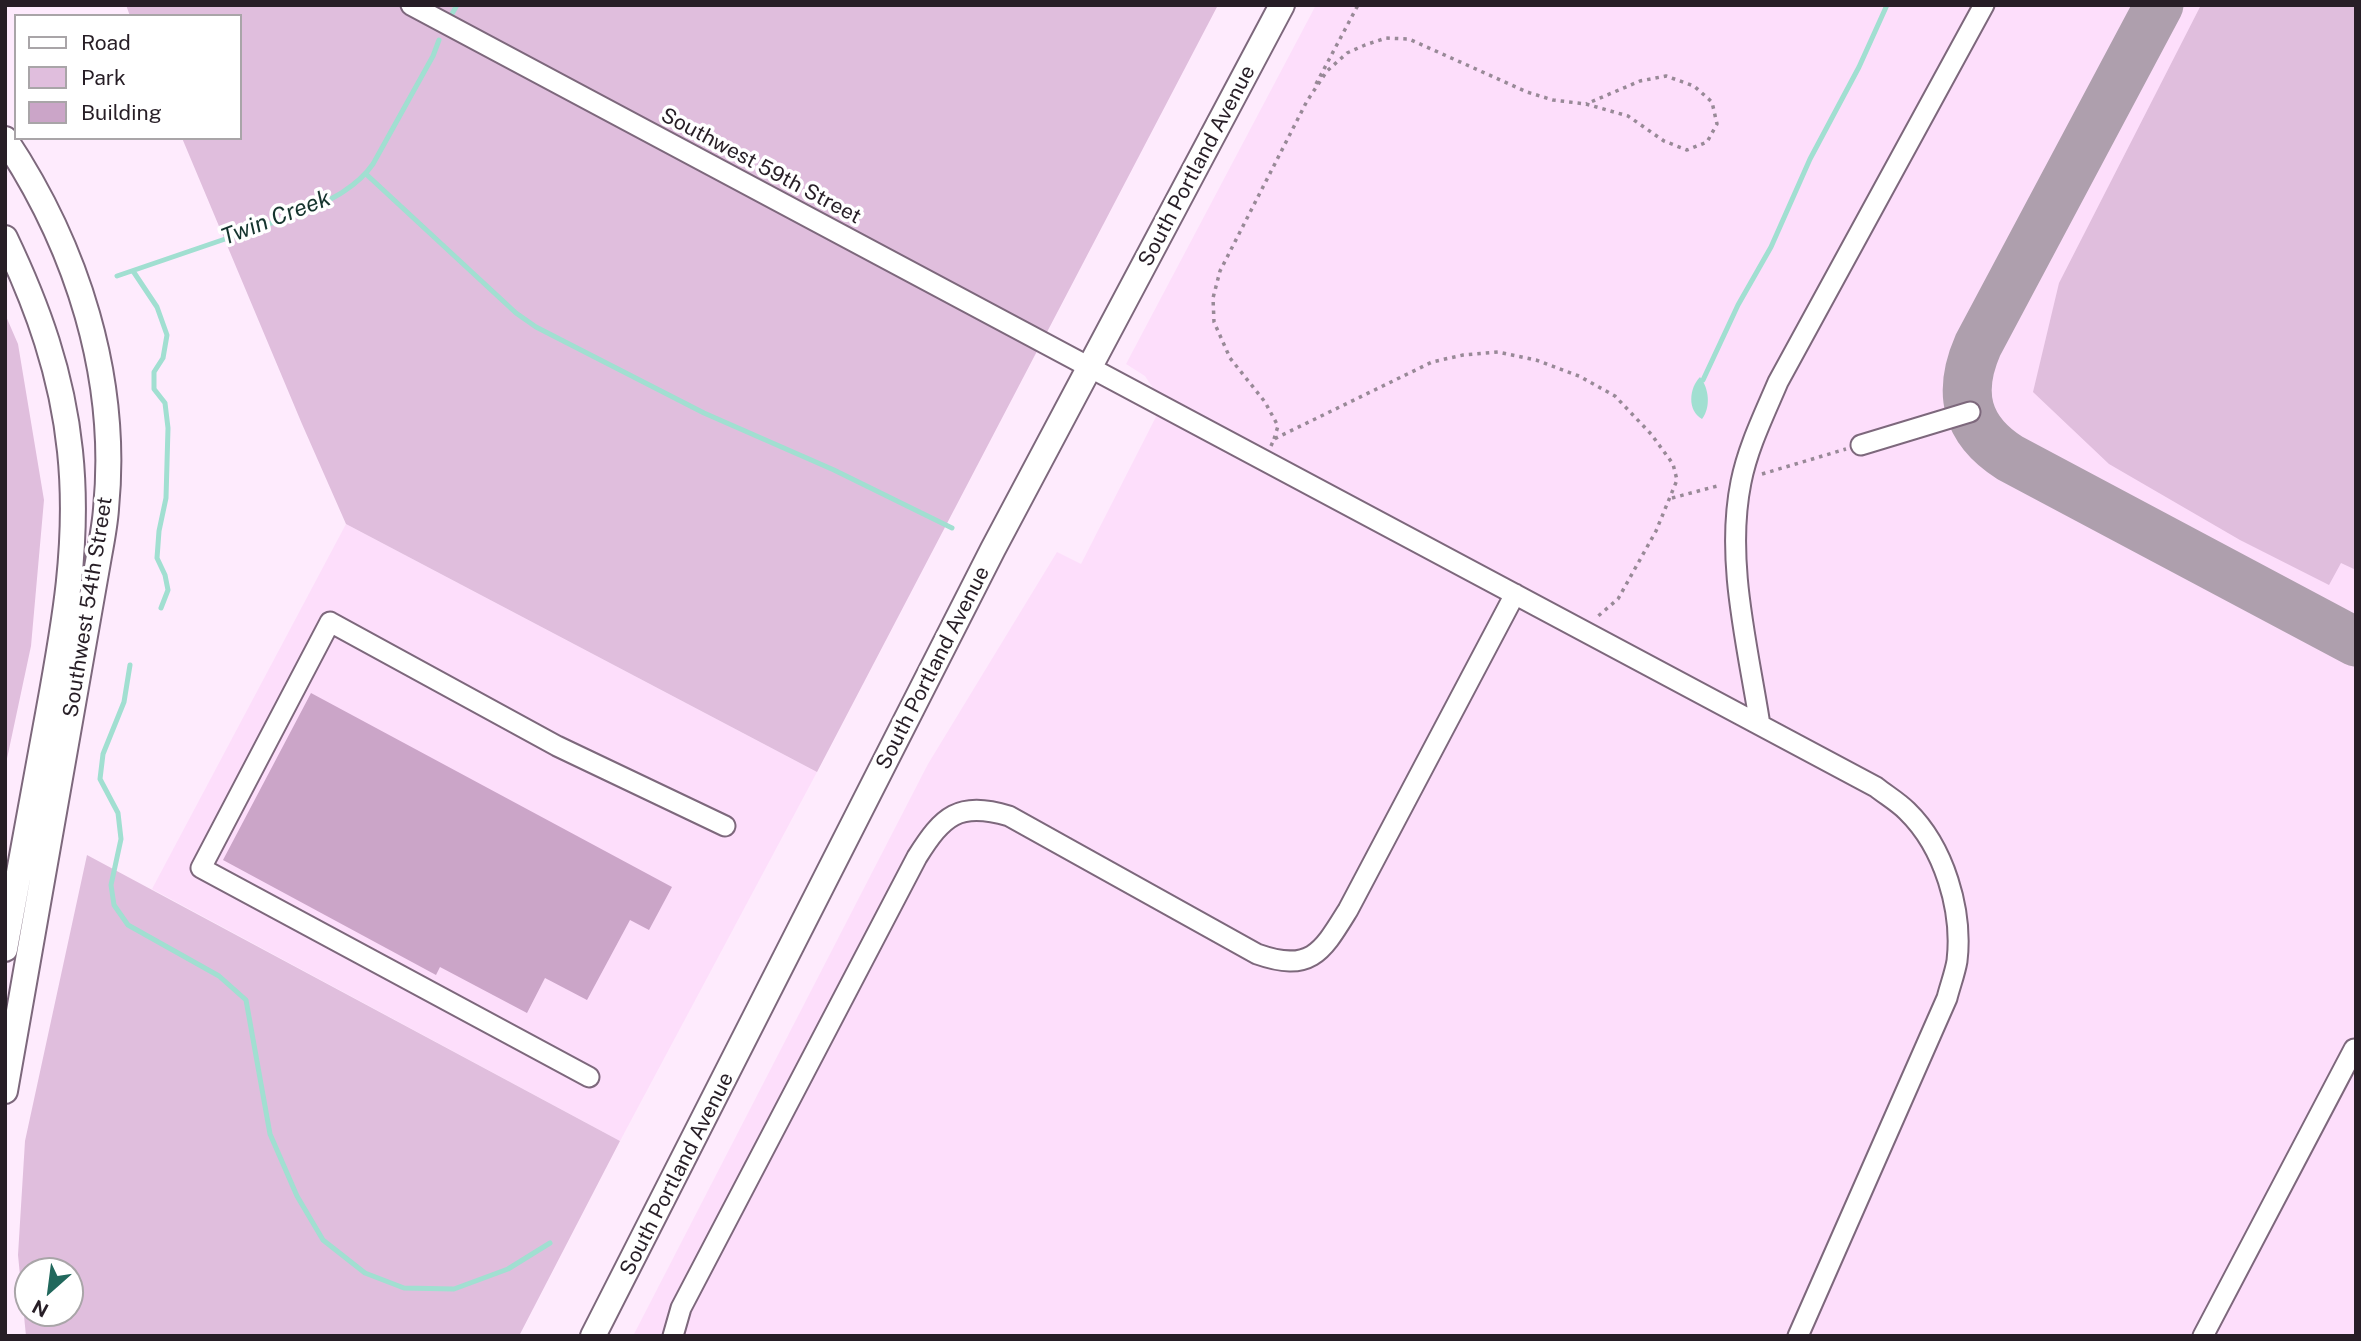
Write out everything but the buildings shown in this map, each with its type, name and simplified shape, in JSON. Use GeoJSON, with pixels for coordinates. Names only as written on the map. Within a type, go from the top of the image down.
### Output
{"type":"FeatureCollection","features":[{"type":"Feature","properties":{"kind":"main road","name":"South Portland Avenue"},"geometry":{"type":"LineString","coordinates":[[593,1336],[993,549],[1282,5]]}},
{"type":"Feature","properties":{"kind":"main road","name":"Southwest 54th Street"},"geometry":{"type":"LineString","coordinates":[[5,139],[47,208],[80,288],[98,358],[108,456],[107,508],[5,1091]]}},
{"type":"Feature","properties":{"kind":"main road","name":"Southwest 54th Street"},"geometry":{"type":"LineString","coordinates":[[5,238],[48,340],[70,451],[73,505],[69,599],[5,949]]}},
{"type":"Feature","properties":{"kind":"street","name":"Southwest 59th Street"},"geometry":{"type":"LineString","coordinates":[[411,5],[1760,725],[1877,788],[1908,811],[1940,859],[1951,888],[1957,920],[1956,961],[1947,998],[1798,1336]]}},
{"type":"Feature","properties":{"kind":"street"},"geometry":{"type":"LineString","coordinates":[[1760,725],[1736,553],[1741,480],[1754,436],[1778,382],[1984,5]]}},
{"type":"Feature","properties":{"kind":"street"},"geometry":{"type":"LineString","coordinates":[[1861,445],[1970,412]]}},
{"type":"Feature","properties":{"kind":"street"},"geometry":{"type":"LineString","coordinates":[[673,1336],[681,1308],[885,918],[917,857],[941,824],[953,814],[968,810],[987,809],[1009,816],[1257,954],[1288,961],[1314,955],[1325,946],[1348,910],[1515,594]]}},
{"type":"Feature","properties":{"kind":"street"},"geometry":{"type":"LineString","coordinates":[[589,1077],[201,868],[330,622],[557,746],[725,826]]}},
{"type":"Feature","properties":{"kind":"street"},"geometry":{"type":"LineString","coordinates":[[2203,1336],[2354,1049]]}},
{"type":"Feature","properties":{"kind":"path"},"geometry":{"type":"LineString","coordinates":[[1263,460],[1278,426],[1265,402],[1230,358],[1221,342],[1214,322],[1213,298],[1220,271],[1358,5]]}},
{"type":"Feature","properties":{"kind":"path"},"geometry":{"type":"LineString","coordinates":[[1307,101],[1327,71],[1347,54],[1386,38],[1409,39],[1504,84],[1553,100],[1586,104],[1629,116],[1664,141],[1687,150],[1707,142],[1717,124],[1712,102],[1694,86],[1666,76],[1640,81],[1586,104]]}},
{"type":"Feature","properties":{"kind":"path"},"geometry":{"type":"LineString","coordinates":[[1274,439],[1432,362],[1463,355],[1498,352],[1536,360],[1568,372],[1615,396],[1651,434],[1673,464],[1677,480],[1672,498],[1656,531],[1618,599],[1594,619],[1573,626]]}},
{"type":"Feature","properties":{"kind":"path"},"geometry":{"type":"LineString","coordinates":[[1672,498],[1861,445]]}},
{"type":"Feature","properties":{"kind":"shaded area"},"geometry":{"type":"Polygon","coordinates":[[[1316,5],[2356,5],[2356,1336],[633,1336],[928,764],[1057,552],[1081,564],[1163,403],[1145,376],[1126,364],[1316,5]]]}},
{"type":"Feature","properties":{"kind":"shaded area"},"geometry":{"type":"Polygon","coordinates":[[[1700,377],[1708,398],[1702,419],[1694,411],[1691,399],[1700,377]]]}},
{"type":"Feature","properties":{"kind":"shaded area"},"geometry":{"type":"Polygon","coordinates":[[[346,524],[817,772],[620,1141],[152,889],[346,524]]]}},
{"type":"Feature","properties":{"kind":"green space"},"geometry":{"type":"Polygon","coordinates":[[[126,5],[1218,5],[817,772],[346,524],[183,140],[242,140],[242,14],[129,14],[126,5]]]}},
{"type":"Feature","properties":{"kind":"green space"},"geometry":{"type":"Polygon","coordinates":[[[2201,5],[2356,5],[2356,570],[2341,563],[2329,585],[2240,540],[2109,464],[2033,392],[2059,283],[2201,5]]]}},
{"type":"Feature","properties":{"kind":"green space"},"geometry":{"type":"Polygon","coordinates":[[[5,314],[18,344],[44,500],[31,646],[5,768],[5,314]]]}},
{"type":"Feature","properties":{"kind":"green space"},"geometry":{"type":"Polygon","coordinates":[[[87,855],[620,1141],[519,1336],[26,1336],[25,1327],[84,1327],[84,1257],[18,1255],[25,1141],[87,855]]]}},
{"type":"Feature","properties":{"kind":"waterway","name":"Twin Creek"},"geometry":{"type":"LineString","coordinates":[[452,14],[457,5]]}},
{"type":"Feature","properties":{"kind":"waterway"},"geometry":{"type":"LineString","coordinates":[[1703,380],[1738,305],[1771,247],[1810,159],[1859,67],[1887,5]]}},
{"type":"Feature","properties":{"kind":"waterway","name":"Twin Creek"},"geometry":{"type":"LineString","coordinates":[[117,276],[307,211],[352,186],[373,164],[433,56],[439,40]]}},
{"type":"Feature","properties":{"kind":"waterway"},"geometry":{"type":"LineString","coordinates":[[366,174],[516,313],[536,327],[704,413],[834,470],[952,528]]}},
{"type":"Feature","properties":{"kind":"waterway"},"geometry":{"type":"LineString","coordinates":[[133,271],[157,307],[167,335],[163,358],[154,372],[154,389],[165,403],[168,428],[166,498],[157,558],[168,590],[161,608]]}},
{"type":"Feature","properties":{"kind":"waterway"},"geometry":{"type":"LineString","coordinates":[[130,665],[124,702],[103,754],[100,779],[118,813],[121,839],[111,885],[114,905],[128,925],[219,976],[246,1000],[270,1134],[297,1196],[323,1240],[365,1273],[404,1288],[454,1289],[508,1269],[550,1243]]}},
{"type":"Feature","properties":{"kind":"taxiway"},"geometry":{"type":"LineString","coordinates":[[2159,5],[1978,345],[1968,379],[1970,409],[1983,435],[2010,458],[2356,642]]}}]}
